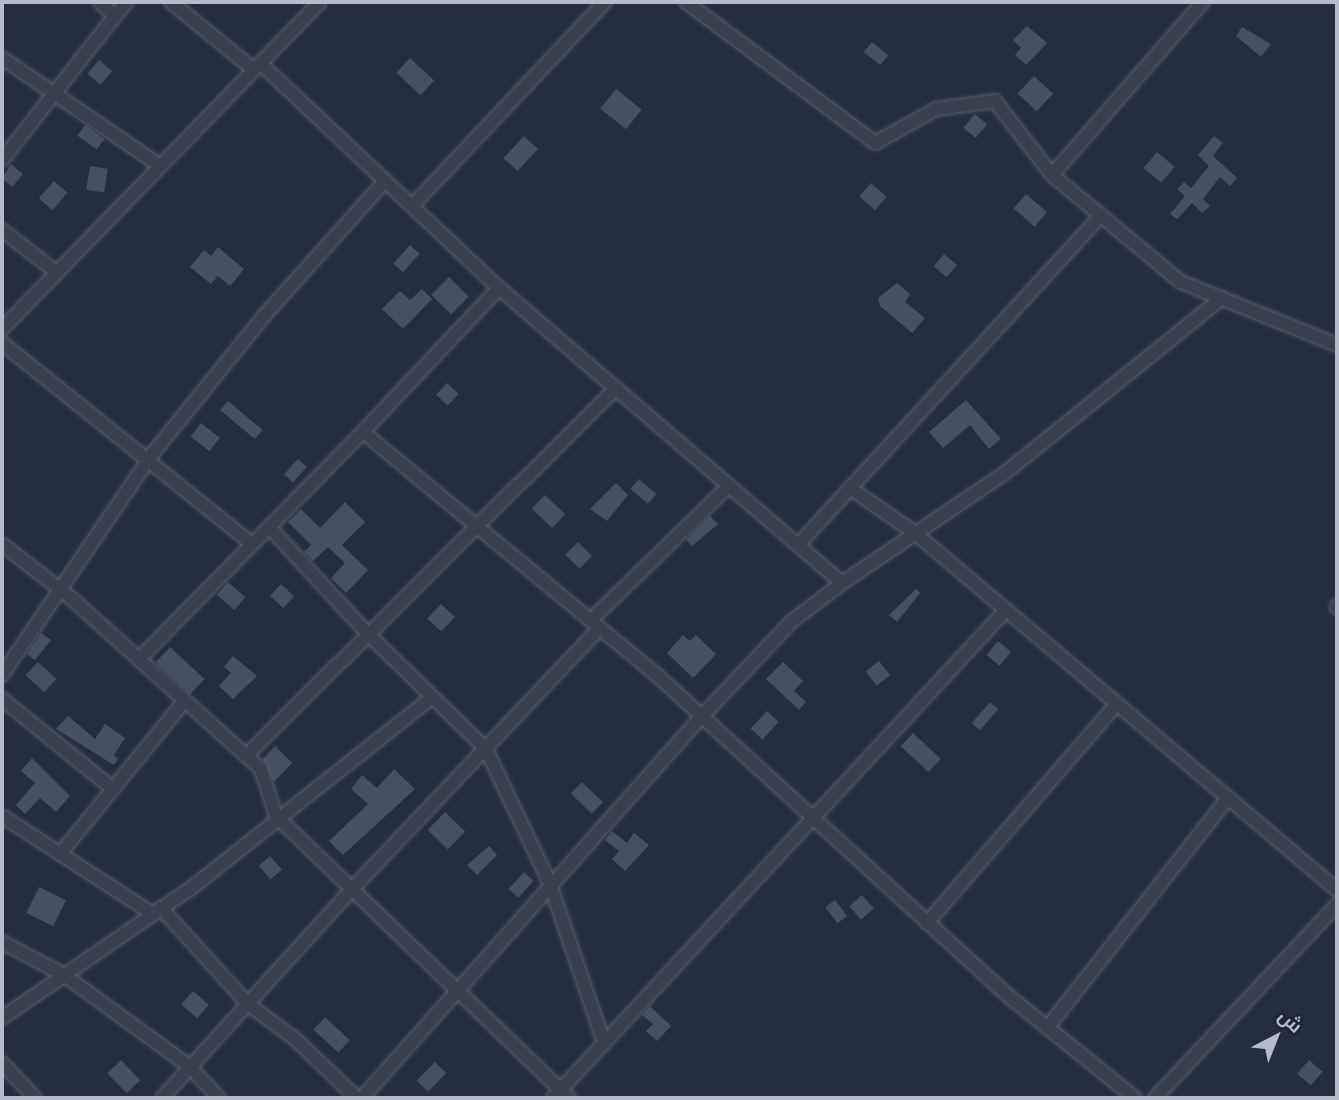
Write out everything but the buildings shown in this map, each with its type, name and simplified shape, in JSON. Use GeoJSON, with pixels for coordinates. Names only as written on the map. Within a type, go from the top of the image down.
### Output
{"type":"FeatureCollection","features":[{"type":"Feature","properties":{"kind":"street"},"geometry":{"type":"LineString","coordinates":[[100,2],[115,16]]}},
{"type":"Feature","properties":{"kind":"street"},"geometry":{"type":"LineString","coordinates":[[2,160],[127,2]]}},
{"type":"Feature","properties":{"kind":"street"},"geometry":{"type":"LineString","coordinates":[[171,2],[256,66],[385,181],[499,288],[842,583]]}},
{"type":"Feature","properties":{"kind":"street"},"geometry":{"type":"LineString","coordinates":[[2,329],[320,2]]}},
{"type":"Feature","properties":{"kind":"street"},"geometry":{"type":"LineString","coordinates":[[412,206],[605,2]]}},
{"type":"Feature","properties":{"kind":"street"},"geometry":{"type":"LineString","coordinates":[[686,2],[875,143],[936,109],[995,101],[1052,175],[1181,282],[1337,345]]}},
{"type":"Feature","properties":{"kind":"street"},"geometry":{"type":"LineString","coordinates":[[1052,175],[1203,2]]}},
{"type":"Feature","properties":{"kind":"street"},"geometry":{"type":"LineString","coordinates":[[2,58],[159,165]]}},
{"type":"Feature","properties":{"kind":"street"},"geometry":{"type":"LineString","coordinates":[[2,675],[148,460],[263,317],[385,181]]}},
{"type":"Feature","properties":{"kind":"street"},"geometry":{"type":"LineString","coordinates":[[798,545],[1101,215]]}},
{"type":"Feature","properties":{"kind":"street"},"geometry":{"type":"LineString","coordinates":[[2,230],[56,272]]}},
{"type":"Feature","properties":{"kind":"street"},"geometry":{"type":"LineString","coordinates":[[139,659],[363,432],[499,288]]}},
{"type":"Feature","properties":{"kind":"street"},"geometry":{"type":"LineString","coordinates":[[2,816],[157,911],[248,1004],[295,1039],[359,1098],[702,716],[793,621],[842,583],[1005,473],[1222,298]]}},
{"type":"Feature","properties":{"kind":"street"},"geometry":{"type":"LineString","coordinates":[[2,343],[252,544]]}},
{"type":"Feature","properties":{"kind":"street"},"geometry":{"type":"LineString","coordinates":[[246,756],[616,388]]}},
{"type":"Feature","properties":{"kind":"street"},"geometry":{"type":"LineString","coordinates":[[363,432],[702,716],[927,923],[1047,1028],[1135,1098]]}},
{"type":"Feature","properties":{"kind":"street"},"geometry":{"type":"LineString","coordinates":[[162,1098],[352,889],[486,749],[595,624],[729,486]]}},
{"type":"Feature","properties":{"kind":"street"},"geometry":{"type":"LineString","coordinates":[[850,488],[915,533],[1337,890]]}},
{"type":"Feature","properties":{"kind":"street"},"geometry":{"type":"LineString","coordinates":[[269,527],[368,635],[486,749],[550,884],[604,1043]]}},
{"type":"Feature","properties":{"kind":"street"},"geometry":{"type":"LineString","coordinates":[[2,544],[61,589],[261,769],[279,818],[561,1096],[604,1043],[1006,610]]}},
{"type":"Feature","properties":{"kind":"street"},"geometry":{"type":"LineString","coordinates":[[2,1018],[157,911],[432,697]]}},
{"type":"Feature","properties":{"kind":"street"},"geometry":{"type":"LineString","coordinates":[[2,699],[113,789]]}},
{"type":"Feature","properties":{"kind":"street"},"geometry":{"type":"LineString","coordinates":[[60,854],[185,700]]}},
{"type":"Feature","properties":{"kind":"street"},"geometry":{"type":"LineString","coordinates":[[927,923],[1117,704]]}},
{"type":"Feature","properties":{"kind":"street"},"geometry":{"type":"LineString","coordinates":[[1047,1028],[1228,798]]}},
{"type":"Feature","properties":{"kind":"street"},"geometry":{"type":"LineString","coordinates":[[1155,1098],[1337,905]]}},
{"type":"Feature","properties":{"kind":"street"},"geometry":{"type":"LineString","coordinates":[[2,942],[64,975],[190,1067],[219,1098]]}},
{"type":"Feature","properties":{"kind":"street"},"geometry":{"type":"LineString","coordinates":[[2,1063],[35,1098]]}}]}
